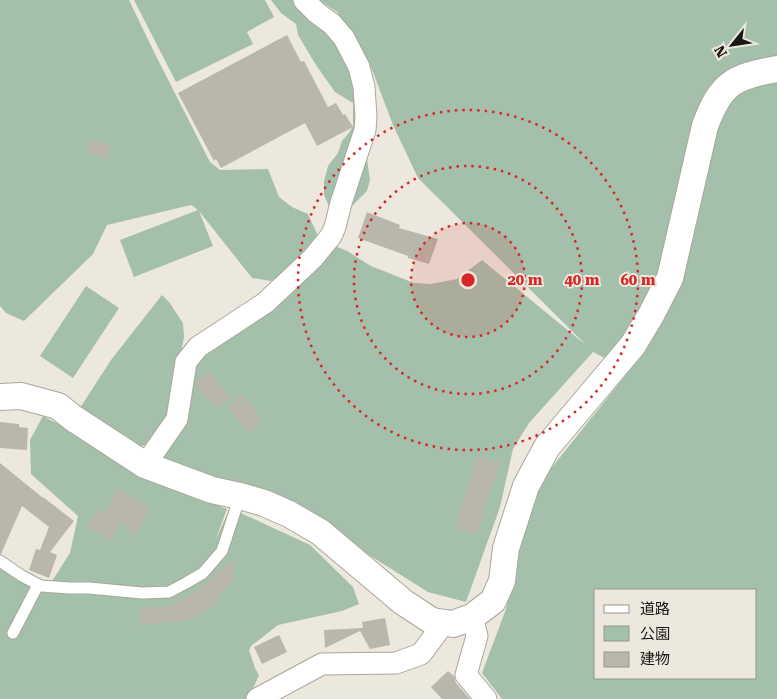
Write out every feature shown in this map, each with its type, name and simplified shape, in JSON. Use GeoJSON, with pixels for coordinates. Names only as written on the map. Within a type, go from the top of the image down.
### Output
{"type":"FeatureCollection","features":[{"type":"Feature","properties":{"kind":"street"},"geometry":{"type":"LineString","coordinates":[[145,465],[177,419],[186,362],[198,347],[265,303],[313,258],[335,227],[365,130],[364,87],[359,67],[344,38],[332,24],[304,0]]}},
{"type":"Feature","properties":{"kind":"street"},"geometry":{"type":"LineString","coordinates":[[0,397],[21,396],[58,406],[73,418],[145,465],[212,490],[240,496],[289,514],[320,532],[402,602],[432,621],[453,624],[472,617],[493,601],[502,582],[506,548],[523,495],[547,447],[633,345],[670,278],[705,126],[713,105],[726,86],[737,80],[777,69]]}},
{"type":"Feature","properties":{"kind":"street"},"geometry":{"type":"LineString","coordinates":[[472,617],[477,636],[466,675],[486,699]]}},
{"type":"Feature","properties":{"kind":"street"},"geometry":{"type":"LineString","coordinates":[[257,699],[322,664],[396,663],[421,654],[444,623]]}},
{"type":"Feature","properties":{"kind":"lane"},"geometry":{"type":"LineString","coordinates":[[0,561],[22,576],[42,586],[142,593],[169,592],[203,573],[222,550],[240,496]]}},
{"type":"Feature","properties":{"kind":"lane"},"geometry":{"type":"LineString","coordinates":[[13,634],[38,584]]}},
{"type":"Feature","properties":{"kind":"green space"},"geometry":{"type":"Polygon","coordinates":[[[0,0],[129,0],[210,162],[220,170],[268,169],[279,197],[292,207],[308,214],[319,238],[292,267],[271,281],[252,278],[199,211],[213,246],[134,277],[120,240],[198,210],[191,205],[107,225],[93,254],[24,321],[6,313],[0,306],[0,0]]]}},
{"type":"Feature","properties":{"kind":"green space"},"geometry":{"type":"Polygon","coordinates":[[[134,0],[265,0],[274,17],[247,32],[253,44],[176,82],[134,0]]]}},
{"type":"Feature","properties":{"kind":"green space"},"geometry":{"type":"Polygon","coordinates":[[[271,0],[299,0],[354,68],[370,180],[367,191],[343,215],[333,215],[324,195],[324,181],[328,166],[338,153],[342,141],[353,126],[353,103],[335,92],[298,35],[296,24],[281,13],[271,0]]]}},
{"type":"Feature","properties":{"kind":"green space"},"geometry":{"type":"Polygon","coordinates":[[[319,0],[777,0],[777,699],[502,699],[482,673],[506,609],[533,491],[629,371],[593,352],[529,423],[513,449],[500,507],[466,602],[428,592],[264,489],[145,465],[196,360],[333,245],[347,251],[371,266],[414,283],[431,284],[457,279],[482,260],[587,346],[418,178],[393,125],[373,72],[357,42],[337,12],[319,0]]]}},
{"type":"Feature","properties":{"kind":"green space"},"geometry":{"type":"Polygon","coordinates":[[[86,286],[119,308],[73,378],[40,356],[86,286]]]}},
{"type":"Feature","properties":{"kind":"green space"},"geometry":{"type":"Polygon","coordinates":[[[162,295],[183,323],[184,337],[166,422],[150,442],[139,448],[80,408],[111,360],[162,295]]]}},
{"type":"Feature","properties":{"kind":"green space"},"geometry":{"type":"Polygon","coordinates":[[[43,416],[81,436],[150,480],[227,509],[215,541],[230,508],[310,545],[353,587],[359,604],[342,611],[278,625],[251,646],[249,650],[259,675],[252,691],[252,699],[0,699],[0,565],[30,587],[42,591],[54,578],[70,553],[78,516],[31,474],[30,440],[43,416]]]}},
{"type":"Feature","properties":{"kind":"building"},"geometry":{"type":"Polygon","coordinates":[[[287,35],[301,62],[304,61],[328,107],[336,103],[353,127],[317,146],[305,123],[221,168],[216,159],[214,161],[178,93],[287,35]]]}},
{"type":"Feature","properties":{"kind":"building"},"geometry":{"type":"Polygon","coordinates":[[[91,139],[111,146],[106,159],[86,152],[91,139]]]}},
{"type":"Feature","properties":{"kind":"building"},"geometry":{"type":"Polygon","coordinates":[[[367,212],[400,225],[399,228],[438,239],[429,264],[408,258],[408,256],[358,238],[367,212]]]}},
{"type":"Feature","properties":{"kind":"building"},"geometry":{"type":"Polygon","coordinates":[[[209,371],[230,397],[216,409],[195,383],[209,371]]]}},
{"type":"Feature","properties":{"kind":"building"},"geometry":{"type":"Polygon","coordinates":[[[242,394],[263,421],[248,432],[228,407],[242,394]]]}},
{"type":"Feature","properties":{"kind":"building"},"geometry":{"type":"Polygon","coordinates":[[[0,422],[19,424],[19,427],[28,428],[27,450],[0,448],[0,422]]]}},
{"type":"Feature","properties":{"kind":"building"},"geometry":{"type":"Polygon","coordinates":[[[476,456],[500,462],[477,534],[456,528],[476,456]]]}},
{"type":"Feature","properties":{"kind":"building"},"geometry":{"type":"Polygon","coordinates":[[[0,463],[74,521],[50,552],[57,555],[49,578],[29,570],[36,549],[40,550],[49,527],[22,506],[0,554],[0,463]]]}},
{"type":"Feature","properties":{"kind":"building"},"geometry":{"type":"Polygon","coordinates":[[[118,488],[134,497],[132,499],[149,507],[134,539],[123,520],[111,541],[87,528],[97,510],[104,514],[118,488]]]}},
{"type":"Feature","properties":{"kind":"building"},"geometry":{"type":"Polygon","coordinates":[[[232,559],[234,578],[215,601],[216,604],[189,620],[140,625],[138,609],[173,605],[202,587],[232,559]]]}},
{"type":"Feature","properties":{"kind":"building"},"geometry":{"type":"Polygon","coordinates":[[[385,618],[390,645],[370,649],[360,631],[325,648],[324,630],[363,628],[362,622],[385,618]]]}},
{"type":"Feature","properties":{"kind":"building"},"geometry":{"type":"Polygon","coordinates":[[[279,635],[287,652],[262,664],[254,647],[279,635]]]}},
{"type":"Feature","properties":{"kind":"building"},"geometry":{"type":"Polygon","coordinates":[[[448,671],[454,676],[456,683],[470,699],[442,699],[431,687],[448,671]]]}}]}
